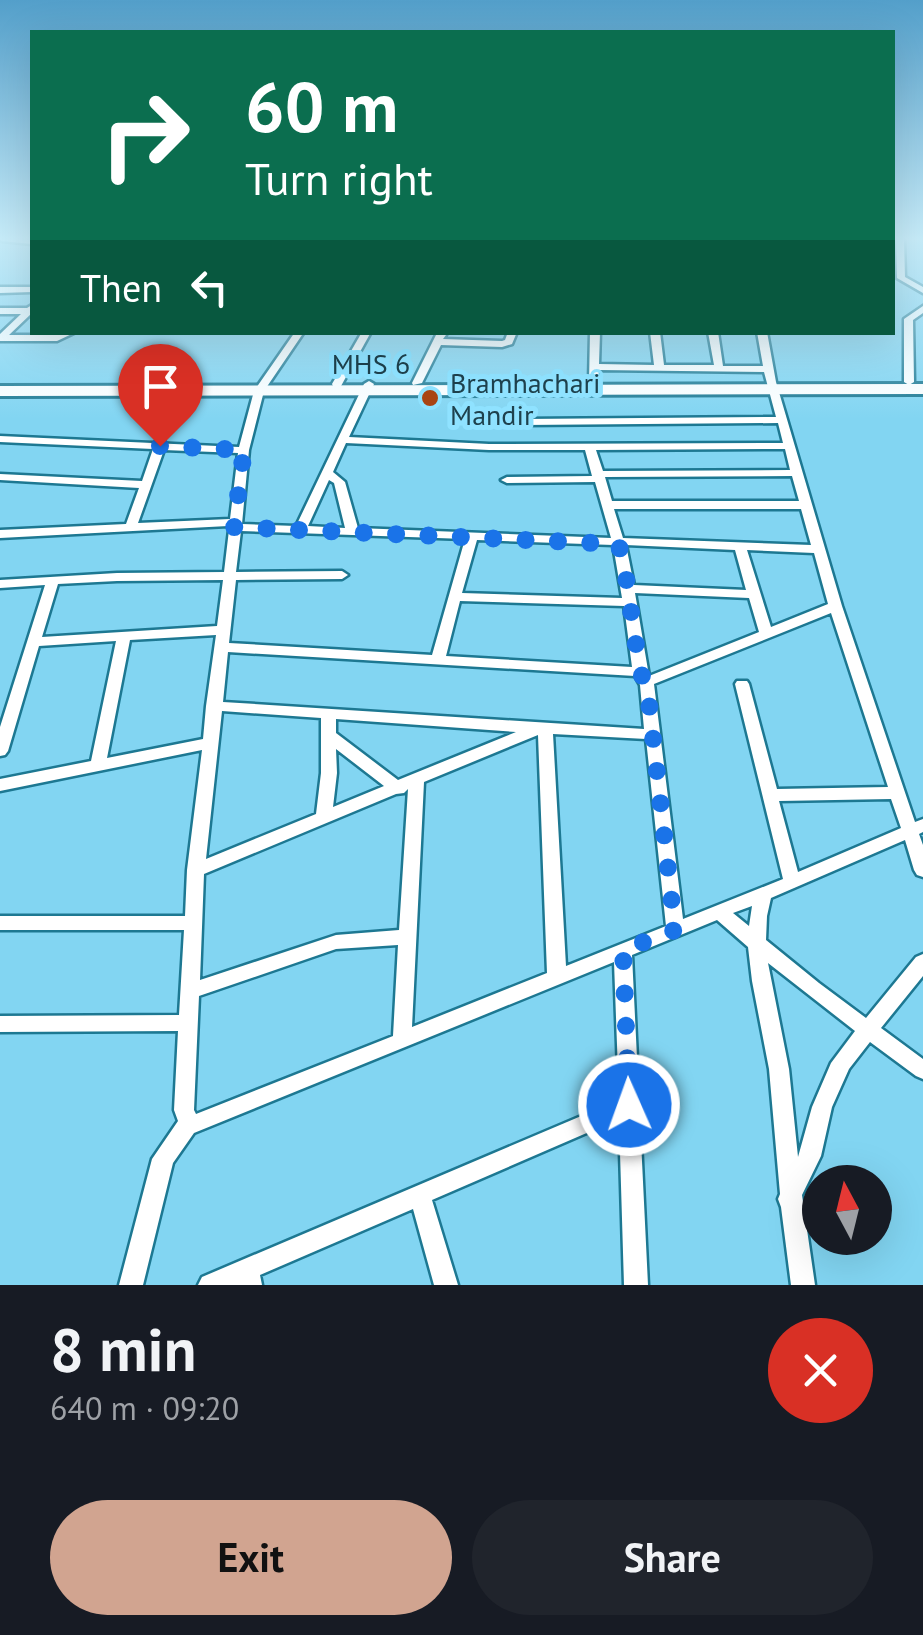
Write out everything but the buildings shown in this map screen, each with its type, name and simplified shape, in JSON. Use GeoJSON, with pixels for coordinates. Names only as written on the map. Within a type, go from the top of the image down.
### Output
{"type":"FeatureCollection","features":[{"type":"Feature","properties":{"kind":"main road"},"geometry":{"type":"LineString","coordinates":[[262,388],[337,384],[368,387],[594,375],[771,380]]}},
{"type":"Feature","properties":{"kind":"main road","name":"MHS 6"},"geometry":{"type":"LineString","coordinates":[[0,388],[771,380],[919,384]]}},
{"type":"Feature","properties":{"kind":"street"},"geometry":{"type":"LineString","coordinates":[[919,384],[905,328],[908,319],[923,309]]}},
{"type":"Feature","properties":{"kind":"street"},"geometry":{"type":"LineString","coordinates":[[0,311],[30,310]]}},
{"type":"Feature","properties":{"kind":"street"},"geometry":{"type":"LineString","coordinates":[[0,338],[30,311]]}},
{"type":"Feature","properties":{"kind":"street"},"geometry":{"type":"LineString","coordinates":[[0,338],[64,335]]}},
{"type":"Feature","properties":{"kind":"street"},"geometry":{"type":"LineString","coordinates":[[189,1123],[184,1110],[196,870],[244,450],[262,388],[298,335]]}},
{"type":"Feature","properties":{"kind":"street"},"geometry":{"type":"LineString","coordinates":[[337,384],[365,335]]}},
{"type":"Feature","properties":{"kind":"street"},"geometry":{"type":"LineString","coordinates":[[417,383],[440,337],[502,344],[509,342],[512,335]]}},
{"type":"Feature","properties":{"kind":"street"},"geometry":{"type":"LineString","coordinates":[[595,335],[594,375],[659,367],[719,368],[771,380]]}},
{"type":"Feature","properties":{"kind":"street"},"geometry":{"type":"LineString","coordinates":[[655,335],[659,367]]}},
{"type":"Feature","properties":{"kind":"street"},"geometry":{"type":"LineString","coordinates":[[714,335],[719,368]]}},
{"type":"Feature","properties":{"kind":"street"},"geometry":{"type":"LineString","coordinates":[[763,335],[771,380],[835,606],[898,793],[916,828],[923,870]]}},
{"type":"Feature","properties":{"kind":"street"},"geometry":{"type":"LineString","coordinates":[[301,528],[368,387]]}},
{"type":"Feature","properties":{"kind":"street"},"geometry":{"type":"LineString","coordinates":[[524,422],[782,420]]}},
{"type":"Feature","properties":{"kind":"street"},"geometry":{"type":"LineString","coordinates":[[0,439],[244,450]]}},
{"type":"Feature","properties":{"kind":"street"},"geometry":{"type":"LineString","coordinates":[[344,440],[590,448],[790,446]]}},
{"type":"Feature","properties":{"kind":"street"},"geometry":{"type":"LineString","coordinates":[[131,526],[160,446]]}},
{"type":"Feature","properties":{"kind":"street"},"geometry":{"type":"LineString","coordinates":[[590,448],[629,596],[652,734],[675,930]]}},
{"type":"Feature","properties":{"kind":"street"},"geometry":{"type":"LineString","coordinates":[[328,473],[338,480],[352,530]]}},
{"type":"Feature","properties":{"kind":"street"},"geometry":{"type":"LineString","coordinates":[[507,480],[797,473]]}},
{"type":"Feature","properties":{"kind":"street"},"geometry":{"type":"LineString","coordinates":[[0,477],[146,485]]}},
{"type":"Feature","properties":{"kind":"street"},"geometry":{"type":"LineString","coordinates":[[606,505],[806,505]]}},
{"type":"Feature","properties":{"kind":"street"},"geometry":{"type":"LineString","coordinates":[[0,534],[234,525],[471,538],[818,549]]}},
{"type":"Feature","properties":{"kind":"street"},"geometry":{"type":"LineString","coordinates":[[438,659],[471,538]]}},
{"type":"Feature","properties":{"kind":"street"},"geometry":{"type":"LineString","coordinates":[[740,547],[766,634]]}},
{"type":"Feature","properties":{"kind":"street"},"geometry":{"type":"LineString","coordinates":[[0,584],[342,574]]}},
{"type":"Feature","properties":{"kind":"street"},"geometry":{"type":"LineString","coordinates":[[0,751],[53,580]]}},
{"type":"Feature","properties":{"kind":"street"},"geometry":{"type":"LineString","coordinates":[[455,596],[754,594]]}},
{"type":"Feature","properties":{"kind":"street"},"geometry":{"type":"LineString","coordinates":[[34,642],[124,636],[222,638],[643,677],[835,606]]}},
{"type":"Feature","properties":{"kind":"street"},"geometry":{"type":"LineString","coordinates":[[98,766],[124,636]]}},
{"type":"Feature","properties":{"kind":"street"},"geometry":{"type":"LineString","coordinates":[[742,684],[792,882]]}},
{"type":"Feature","properties":{"kind":"street"},"geometry":{"type":"LineString","coordinates":[[213,706],[652,734]]}},
{"type":"Feature","properties":{"kind":"street"},"geometry":{"type":"LineString","coordinates":[[322,819],[330,736],[328,714]]}},
{"type":"Feature","properties":{"kind":"street"},"geometry":{"type":"LineString","coordinates":[[465,723],[492,748]]}},
{"type":"Feature","properties":{"kind":"street"},"geometry":{"type":"LineString","coordinates":[[196,870],[542,729]]}},
{"type":"Feature","properties":{"kind":"street"},"geometry":{"type":"LineString","coordinates":[[542,729],[556,978]]}},
{"type":"Feature","properties":{"kind":"street"},"geometry":{"type":"LineString","coordinates":[[330,736],[398,789]]}},
{"type":"Feature","properties":{"kind":"street"},"geometry":{"type":"LineString","coordinates":[[0,785],[209,743]]}},
{"type":"Feature","properties":{"kind":"street"},"geometry":{"type":"LineString","coordinates":[[402,1040],[416,782]]}},
{"type":"Feature","properties":{"kind":"street"},"geometry":{"type":"LineString","coordinates":[[770,795],[898,793]]}},
{"type":"Feature","properties":{"kind":"street"},"geometry":{"type":"LineString","coordinates":[[189,1123],[197,1124],[916,828]]}},
{"type":"Feature","properties":{"kind":"street"},"geometry":{"type":"LineString","coordinates":[[762,894],[754,940],[778,1067],[789,1200],[803,1285]]}},
{"type":"Feature","properties":{"kind":"street"},"geometry":{"type":"LineString","coordinates":[[718,912],[923,1070]]}},
{"type":"Feature","properties":{"kind":"street"},"geometry":{"type":"LineString","coordinates":[[0,923],[193,923]]}},
{"type":"Feature","properties":{"kind":"street"},"geometry":{"type":"LineString","coordinates":[[190,991],[336,942],[408,938]]}},
{"type":"Feature","properties":{"kind":"street"},"geometry":{"type":"LineString","coordinates":[[623,950],[636,1285]]}},
{"type":"Feature","properties":{"kind":"street"},"geometry":{"type":"LineString","coordinates":[[789,1200],[810,1156],[822,1108],[841,1063],[923,962]]}},
{"type":"Feature","properties":{"kind":"street"},"geometry":{"type":"LineString","coordinates":[[0,1024],[188,1024]]}},
{"type":"Feature","properties":{"kind":"street"},"geometry":{"type":"LineString","coordinates":[[210,1285],[248,1277],[420,1195],[629,1105]]}},
{"type":"Feature","properties":{"kind":"street"},"geometry":{"type":"LineString","coordinates":[[130,1285],[163,1159],[189,1123]]}},
{"type":"Feature","properties":{"kind":"street"},"geometry":{"type":"LineString","coordinates":[[420,1195],[446,1285]]}},
{"type":"Feature","properties":{"kind":"place","name":"Bramhachari Mandir"},"geometry":{"type":"Point","coordinates":[430,398]}},
{"type":"Feature","properties":{"kind":"route"},"geometry":{"type":"LineString","coordinates":[[160,446],[244,450],[234,527],[618,544],[640,672],[646,676],[675,930],[623,950],[629,1105]]}}]}
